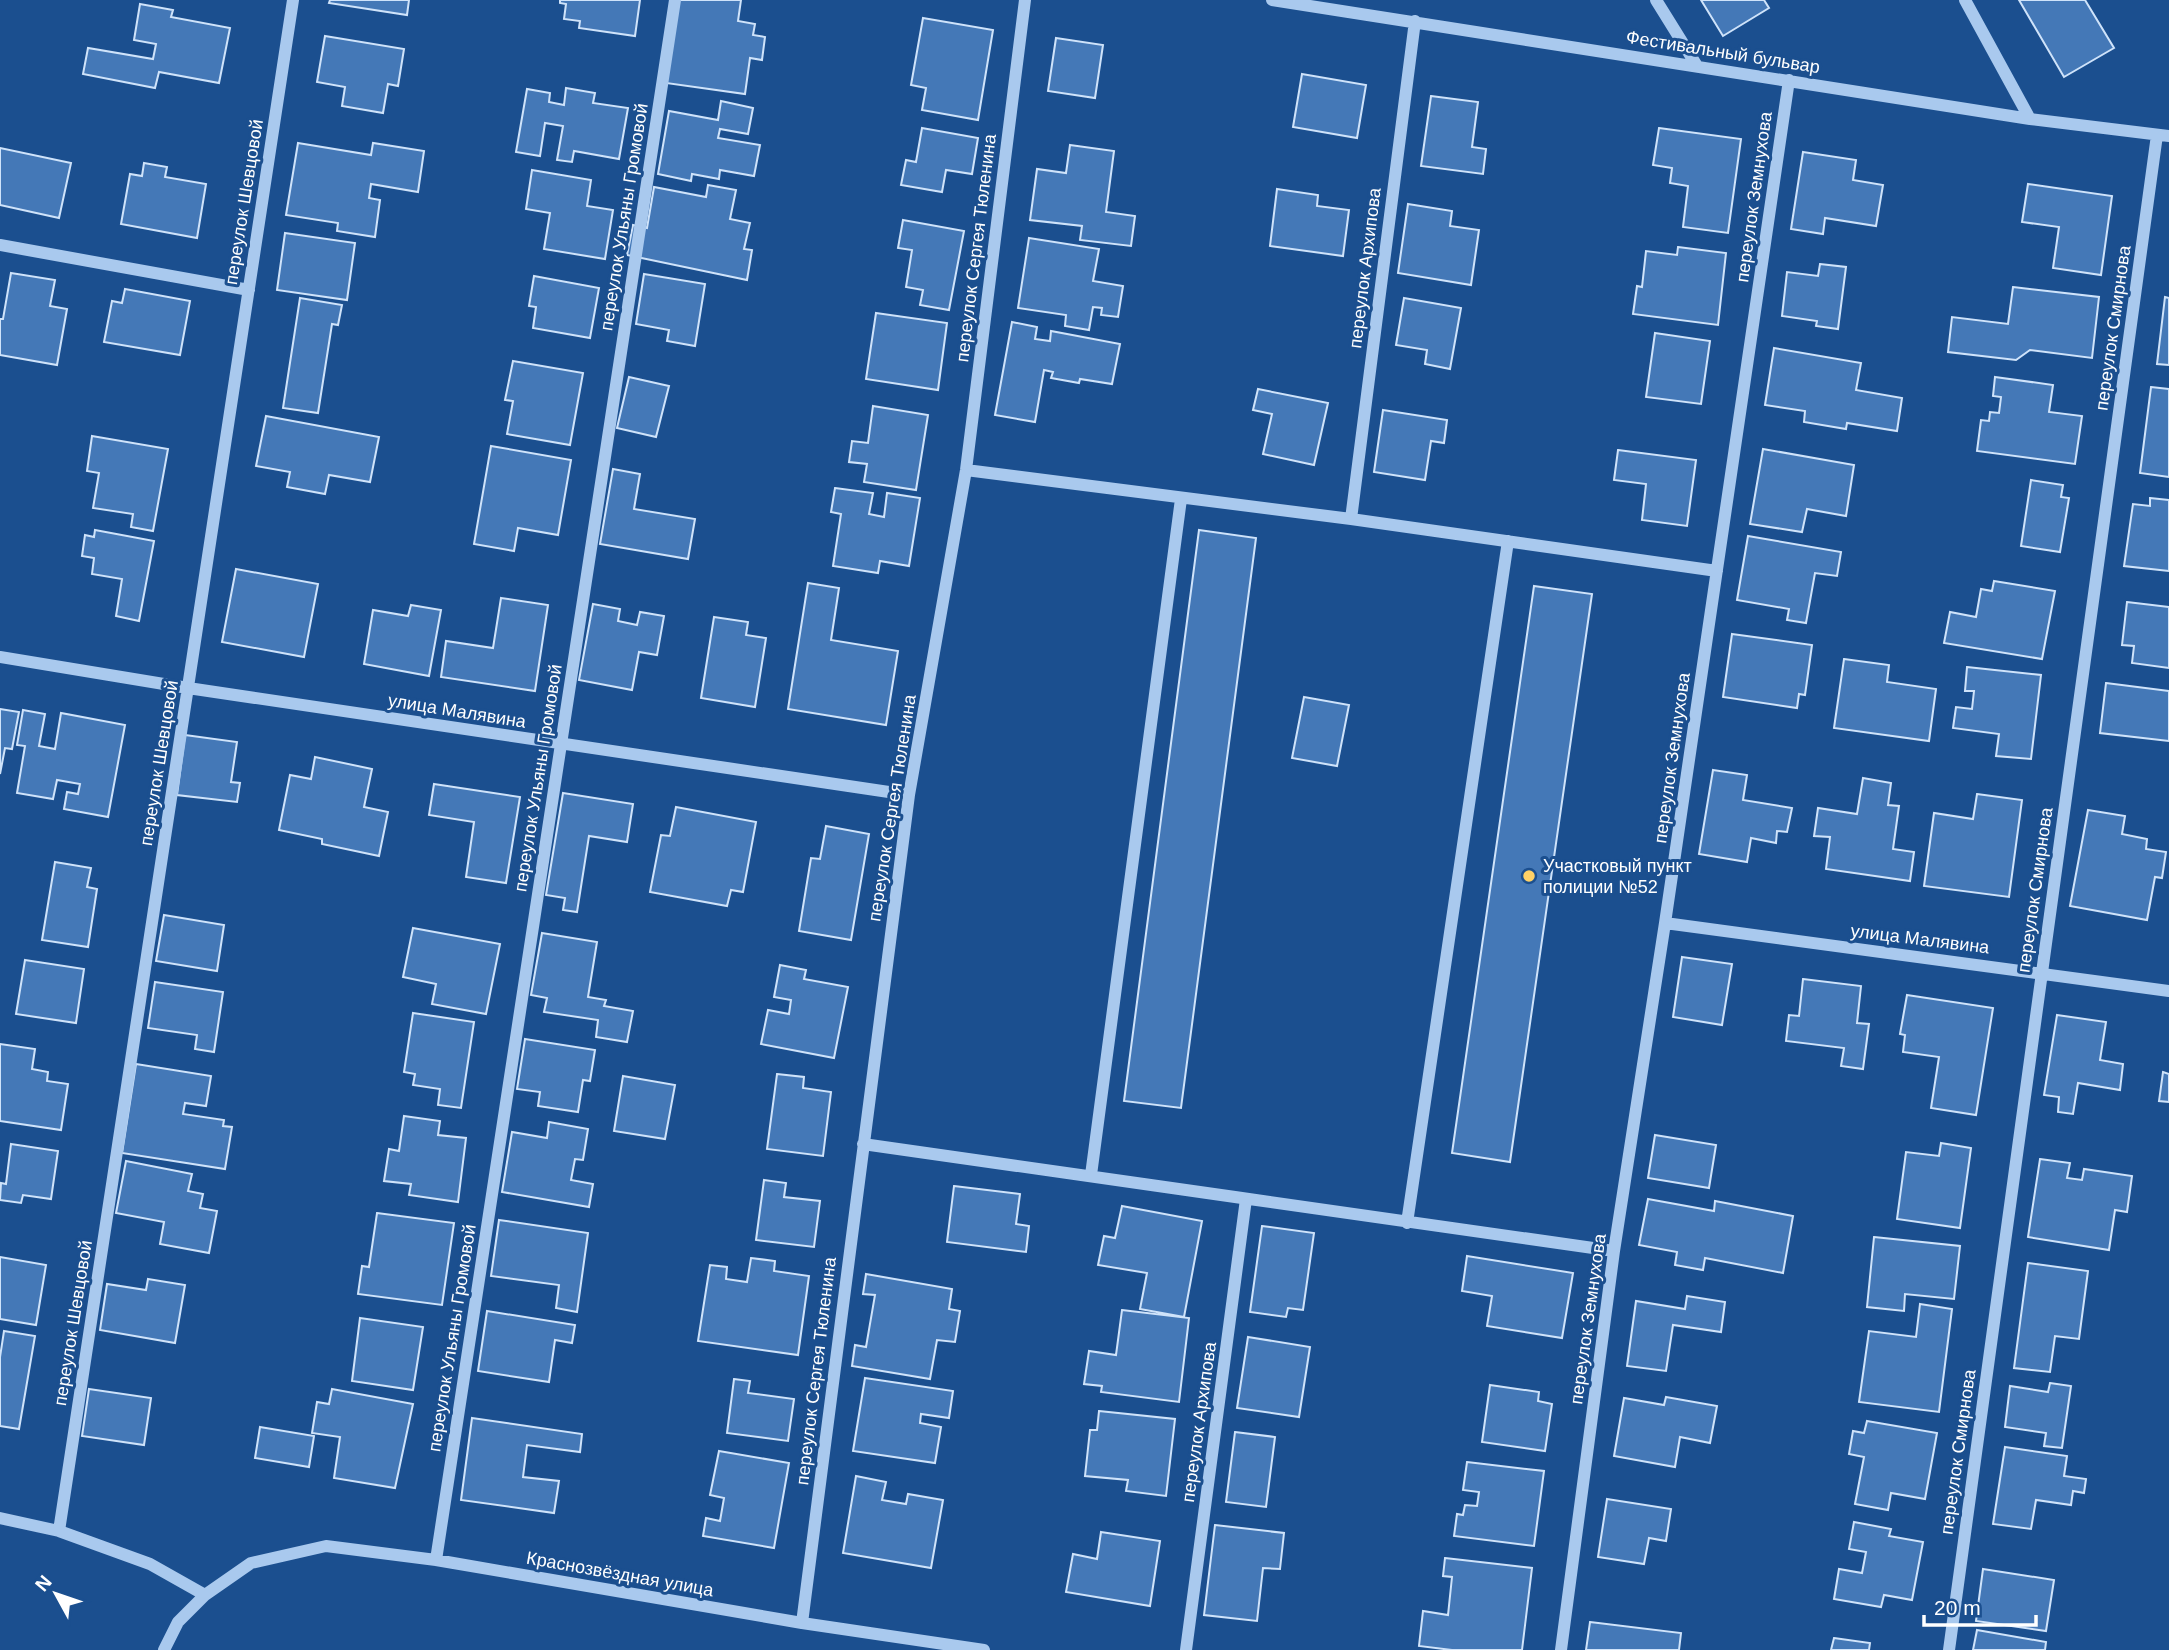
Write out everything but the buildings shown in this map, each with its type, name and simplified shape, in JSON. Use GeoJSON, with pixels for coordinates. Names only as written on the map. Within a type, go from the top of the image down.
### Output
{"type":"FeatureCollection","features":[{"type":"Feature","properties":{"kind":"street","name":"переулок Шевцовой"},"geometry":{"type":"LineString","coordinates":[[59,1531],[293,0]]}},
{"type":"Feature","properties":{"kind":"street","name":"переулок Ульяны Громовой"},"geometry":{"type":"LineString","coordinates":[[436,1560],[675,0]]}},
{"type":"Feature","properties":{"kind":"street","name":"переулок Сергея Тюленина"},"geometry":{"type":"LineString","coordinates":[[802,1623],[909,795],[966,470],[1025,0]]}},
{"type":"Feature","properties":{"kind":"street","name":"Фестивальный бульвар"},"geometry":{"type":"LineString","coordinates":[[1272,0],[1309,3],[2030,119],[2163,136]]}},
{"type":"Feature","properties":{"kind":"street"},"geometry":{"type":"LineString","coordinates":[[1656,0],[1697,66]]}},
{"type":"Feature","properties":{"kind":"street"},"geometry":{"type":"LineString","coordinates":[[1965,0],[2030,119]]}},
{"type":"Feature","properties":{"kind":"street","name":"переулок Архипова"},"geometry":{"type":"LineString","coordinates":[[1351,519],[1415,21]]}},
{"type":"Feature","properties":{"kind":"street","name":"переулок Земнухова"},"geometry":{"type":"LineString","coordinates":[[1561,1650],[1614,1251],[1789,80]]}},
{"type":"Feature","properties":{"kind":"street","name":"переулок Смирнова"},"geometry":{"type":"LineString","coordinates":[[1949,1650],[2042,972],[2163,136]]}},
{"type":"Feature","properties":{"kind":"street"},"geometry":{"type":"LineString","coordinates":[[0,245],[249,290]]}},
{"type":"Feature","properties":{"kind":"street"},"geometry":{"type":"LineString","coordinates":[[966,470],[1351,519],[1717,571]]}},
{"type":"Feature","properties":{"kind":"street"},"geometry":{"type":"LineString","coordinates":[[1091,1175],[1181,499]]}},
{"type":"Feature","properties":{"kind":"street"},"geometry":{"type":"LineString","coordinates":[[1407,1223],[1508,541]]}},
{"type":"Feature","properties":{"kind":"street","name":"улица Малявина"},"geometry":{"type":"LineString","coordinates":[[0,657],[188,688],[909,795]]}},
{"type":"Feature","properties":{"kind":"street","name":"улица Малявина"},"geometry":{"type":"LineString","coordinates":[[1665,923],[2169,991]]}},
{"type":"Feature","properties":{"kind":"street"},"geometry":{"type":"LineString","coordinates":[[863,1144],[1614,1251]]}},
{"type":"Feature","properties":{"kind":"street","name":"переулок Архипова"},"geometry":{"type":"LineString","coordinates":[[1186,1650],[1246,1199]]}},
{"type":"Feature","properties":{"kind":"street"},"geometry":{"type":"LineString","coordinates":[[0,1518],[59,1531],[150,1564],[205,1595],[178,1622],[164,1650]]}},
{"type":"Feature","properties":{"kind":"street","name":"Краснозвёздная улица"},"geometry":{"type":"LineString","coordinates":[[205,1595],[251,1563],[326,1546],[436,1560],[802,1623],[984,1650]]}},
{"type":"Feature","properties":{"kind":"place","name":"Участковый пункт полиции №52"},"geometry":{"type":"Point","coordinates":[1529,876]}}]}
